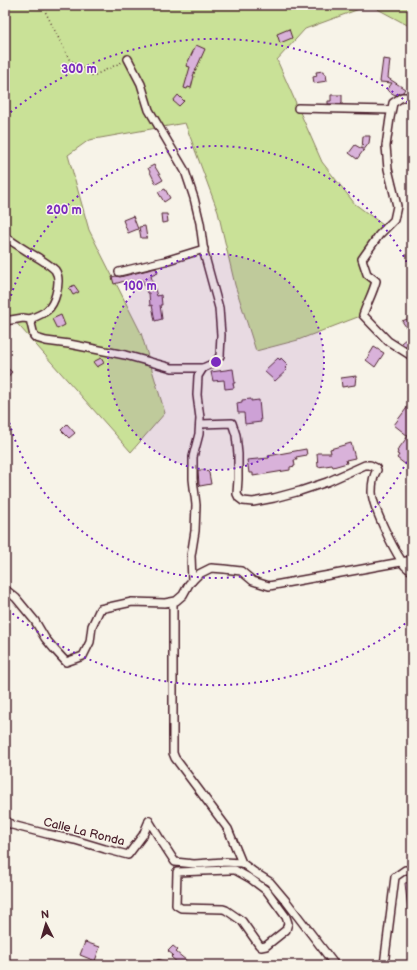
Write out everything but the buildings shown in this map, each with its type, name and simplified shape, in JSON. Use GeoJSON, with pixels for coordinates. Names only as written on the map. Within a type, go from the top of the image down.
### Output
{"type":"FeatureCollection","features":[{"type":"Feature","properties":{"kind":"street"},"geometry":{"type":"LineString","coordinates":[[30,319],[34,336],[41,340],[125,355],[172,368],[203,368],[214,363],[220,356],[221,335],[219,308],[204,249],[194,198],[185,171],[149,110],[141,84],[128,59]]}},
{"type":"Feature","properties":{"kind":"street"},"geometry":{"type":"LineString","coordinates":[[412,97],[402,97],[393,103],[391,110],[386,146],[388,169],[397,206],[394,220],[379,235],[362,259],[367,274],[376,281],[374,290],[366,304],[363,314],[388,341],[412,357]]}},
{"type":"Feature","properties":{"kind":"street"},"geometry":{"type":"LineString","coordinates":[[298,108],[391,110]]}},
{"type":"Feature","properties":{"kind":"street"},"geometry":{"type":"LineString","coordinates":[[5,237],[47,263],[55,270],[58,285],[52,306],[47,311],[30,319],[24,318],[5,321]]}},
{"type":"Feature","properties":{"kind":"street"},"geometry":{"type":"LineString","coordinates":[[119,272],[165,261],[204,249]]}},
{"type":"Feature","properties":{"kind":"street"},"geometry":{"type":"LineString","coordinates":[[192,581],[191,556],[195,531],[196,505],[193,479],[193,457],[200,434],[200,418],[197,395],[198,376],[203,368]]}},
{"type":"Feature","properties":{"kind":"street"},"geometry":{"type":"LineString","coordinates":[[200,424],[232,423],[236,436],[238,454],[237,494],[243,501],[252,502],[274,498],[327,482],[365,465],[370,465],[376,468],[377,470],[374,474],[372,492],[374,502],[402,562],[412,571]]}},
{"type":"Feature","properties":{"kind":"street"},"geometry":{"type":"LineString","coordinates":[[5,589],[16,598],[35,621],[55,650],[66,662],[83,656],[90,642],[92,626],[100,609],[132,602],[165,603],[176,601],[198,574],[210,568],[241,571],[253,581],[269,586],[321,578],[412,560]]}},
{"type":"Feature","properties":{"kind":"street"},"geometry":{"type":"LineString","coordinates":[[173,602],[173,754],[228,829],[242,863],[270,882],[335,965]]}},
{"type":"Feature","properties":{"kind":"street","name":"Calle La Ronda"},"geometry":{"type":"LineString","coordinates":[[5,820],[12,824],[47,834],[75,840],[128,855],[143,835],[148,820],[175,862],[194,864],[224,862],[242,863]]}},
{"type":"Feature","properties":{"kind":"street"},"geometry":{"type":"LineString","coordinates":[[235,870],[251,879],[266,891],[286,917],[288,923],[286,930],[266,946],[261,947],[242,921],[226,910],[181,908],[177,906],[177,872],[235,870]]}},
{"type":"Feature","properties":{"kind":"street"},"geometry":{"type":"LineString","coordinates":[[384,965],[395,877],[405,870],[412,870]]}},
{"type":"Feature","properties":{"kind":"street"},"geometry":{"type":"LineString","coordinates":[[266,891],[270,882]]}},
{"type":"Feature","properties":{"kind":"path"},"geometry":{"type":"LineString","coordinates":[[42,5],[69,60],[94,76],[128,59]]}},
{"type":"Feature","properties":{"kind":"green space"},"geometry":{"type":"Polygon","coordinates":[[[5,5],[370,5],[305,29],[277,60],[322,162],[355,204],[387,228],[362,259],[376,281],[363,315],[298,340],[256,351],[235,285],[218,212],[185,123],[89,140],[68,155],[89,230],[141,333],[165,413],[131,452],[5,310],[5,5]]]}},
{"type":"Feature","properties":{"kind":"green space"},"geometry":{"type":"Polygon","coordinates":[[[370,5],[408,5],[411,27],[370,5]]]}}]}
